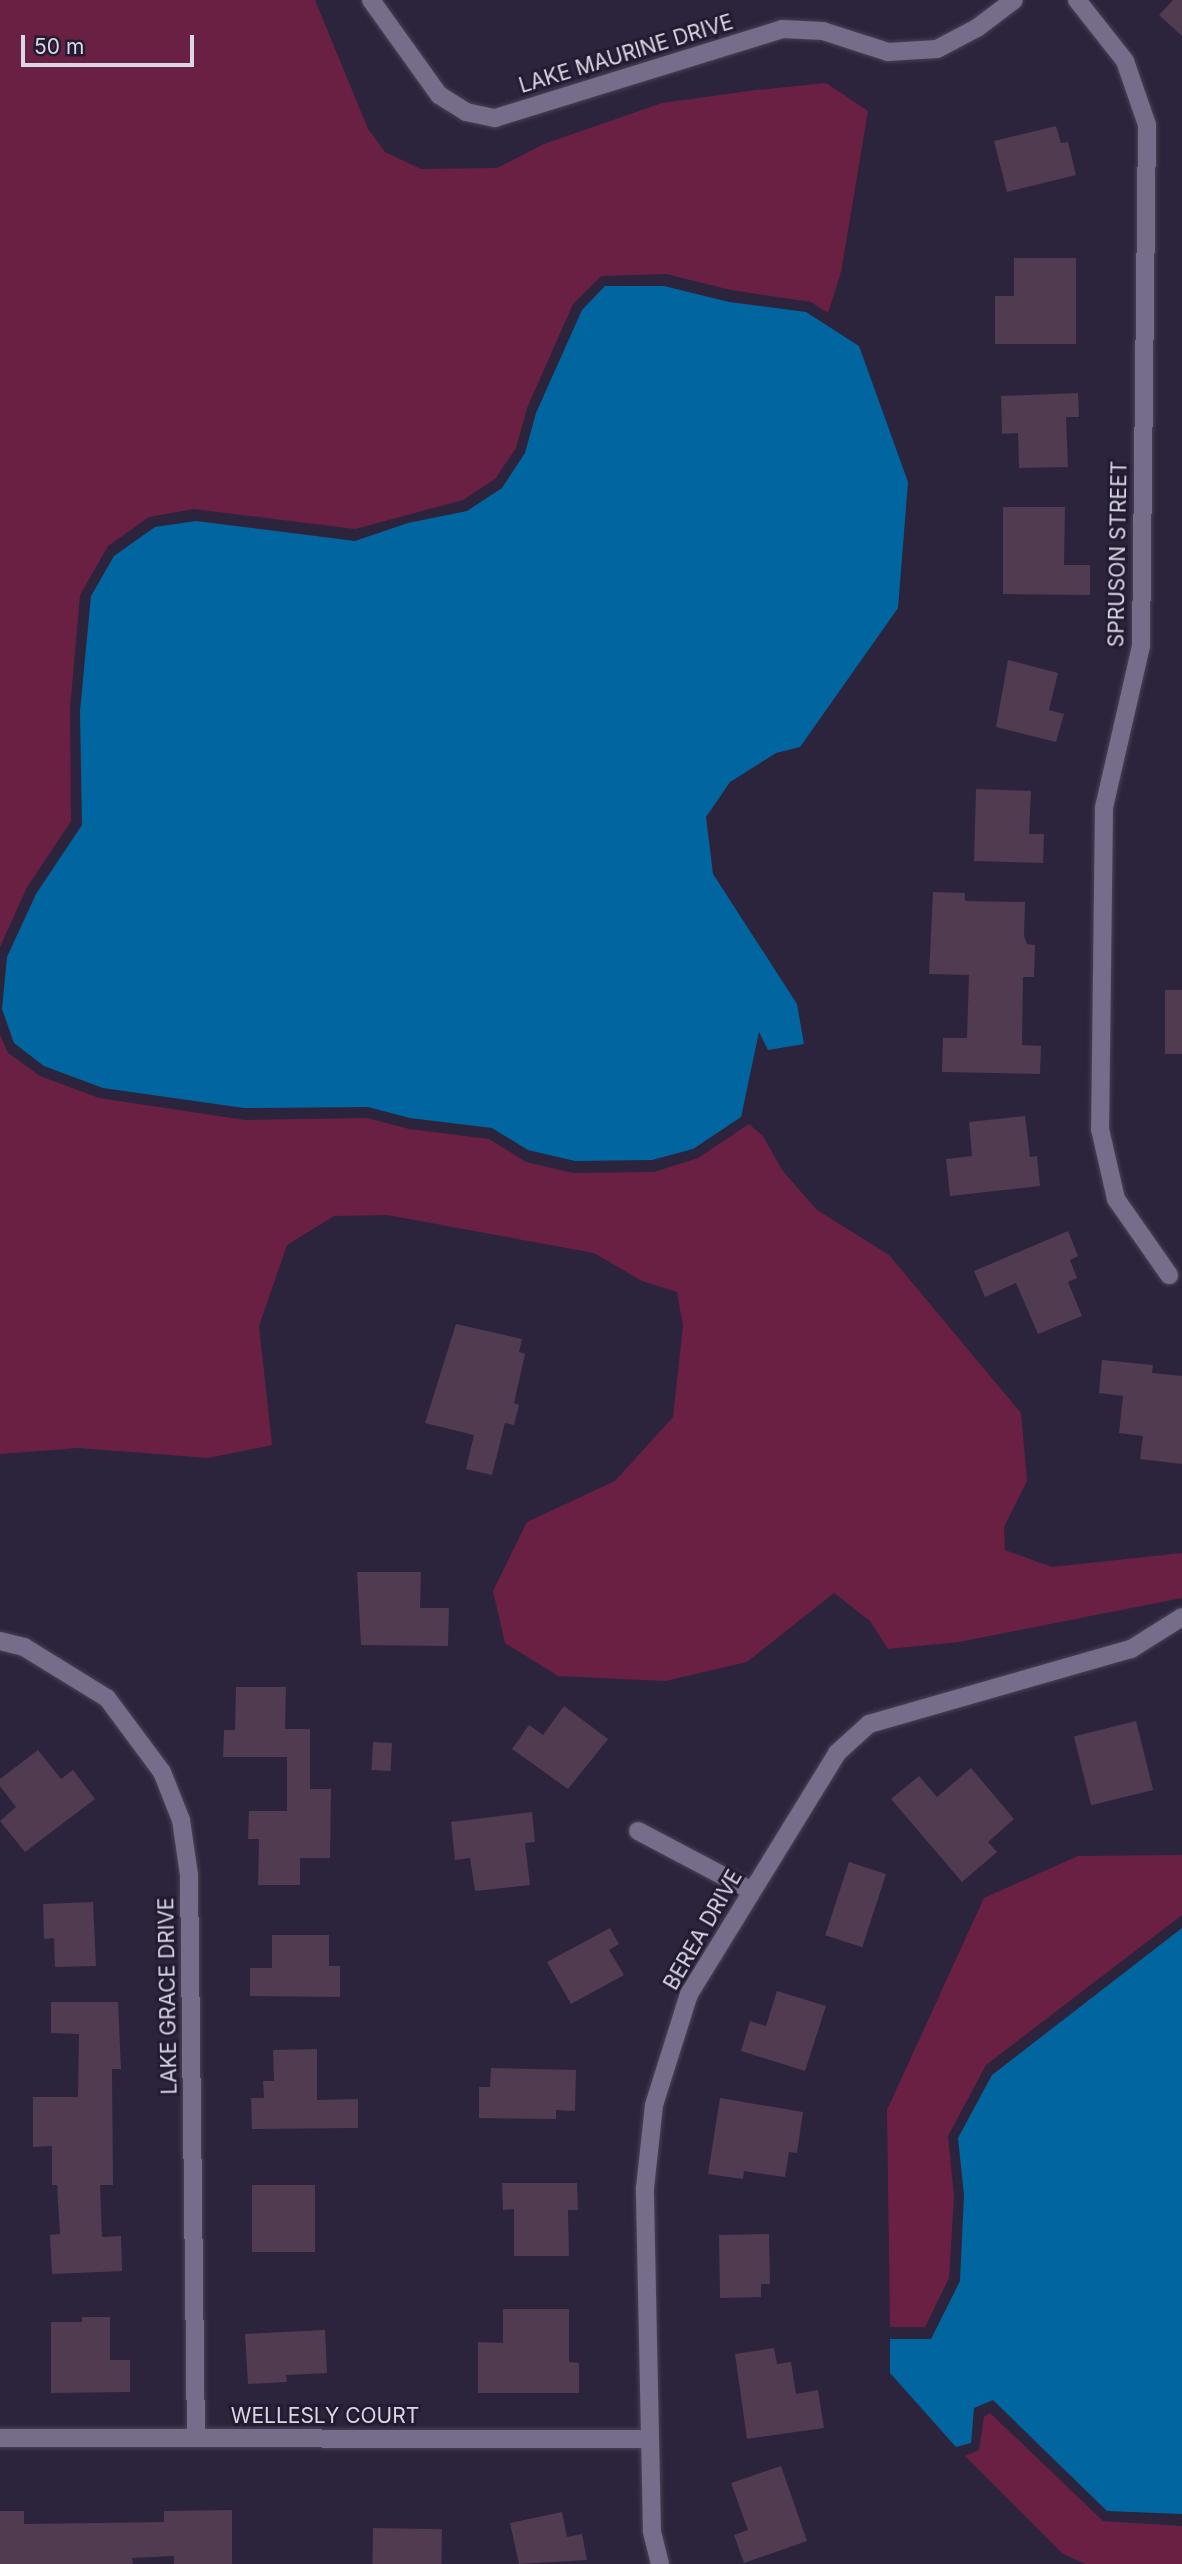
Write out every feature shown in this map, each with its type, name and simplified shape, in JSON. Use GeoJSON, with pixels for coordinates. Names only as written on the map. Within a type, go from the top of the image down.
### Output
{"type":"FeatureCollection","features":[{"type":"Feature","properties":{"kind":"street","name":"LAKE MAURINE DRIVE"},"geometry":{"type":"LineString","coordinates":[[371,0],[439,94],[466,112],[495,118],[782,29],[823,30],[888,52],[937,49],[977,28],[1014,0]]}},
{"type":"Feature","properties":{"kind":"street","name":"SPRUSON STREET"},"geometry":{"type":"LineString","coordinates":[[1077,0],[1125,61],[1147,125],[1141,646],[1104,808],[1100,1129],[1116,1199],[1168,1275]]}},
{"type":"Feature","properties":{"kind":"street","name":"BEREA DRIVE"},"geometry":{"type":"LineString","coordinates":[[660,2564],[652,2531],[645,2188],[654,2105],[689,1994],[750,1890],[837,1754],[869,1724],[1131,1649],[1182,1618]]}},
{"type":"Feature","properties":{"kind":"street","name":"LAKE GRACE DRIVE"},"geometry":{"type":"LineString","coordinates":[[0,1642],[24,1647],[107,1698],[162,1772],[181,1820],[189,1875],[196,2438]]}},
{"type":"Feature","properties":{"kind":"street"},"geometry":{"type":"LineString","coordinates":[[638,1831],[750,1890]]}},
{"type":"Feature","properties":{"kind":"street","name":"WELLESLY COURT"},"geometry":{"type":"LineString","coordinates":[[0,2438],[649,2439]]}},
{"type":"Feature","properties":{"kind":"shaded area"},"geometry":{"type":"Polygon","coordinates":[[[0,0],[315,0],[368,129],[385,152],[421,169],[497,168],[544,144],[662,103],[756,90],[826,83],[868,111],[841,272],[828,313],[811,302],[731,290],[666,274],[601,276],[573,304],[527,408],[516,448],[495,479],[463,500],[355,529],[194,509],[149,517],[108,546],[80,595],[70,709],[71,821],[27,887],[0,947],[0,0]]]}},
{"type":"Feature","properties":{"kind":"shaded area"},"geometry":{"type":"Polygon","coordinates":[[[0,1035],[8,1053],[40,1076],[99,1098],[245,1120],[367,1118],[409,1129],[489,1139],[526,1162],[573,1173],[654,1172],[698,1158],[749,1124],[763,1136],[782,1170],[817,1210],[889,1255],[1021,1413],[1027,1481],[1004,1527],[1005,1550],[1052,1567],[1182,1553],[1182,1598],[959,1642],[888,1649],[870,1621],[834,1593],[747,1662],[665,1681],[558,1676],[505,1643],[493,1591],[527,1522],[615,1481],[673,1417],[683,1326],[677,1292],[642,1281],[594,1253],[387,1215],[334,1216],[287,1245],[259,1326],[272,1445],[208,1458],[78,1448],[0,1454],[0,1035]]]}},
{"type":"Feature","properties":{"kind":"shaded area"},"geometry":{"type":"Polygon","coordinates":[[[1182,1855],[1182,1915],[986,2065],[948,2136],[954,2196],[949,2278],[925,2327],[890,2327],[887,2110],[984,1898],[1078,1856],[1182,1855]]]}},
{"type":"Feature","properties":{"kind":"shaded area"},"geometry":{"type":"Polygon","coordinates":[[[990,2413],[1103,2521],[1182,2526],[1182,2564],[1086,2564],[1063,2554],[965,2456],[979,2450],[984,2417],[990,2413]]]}},
{"type":"Feature","properties":{"kind":"water"},"geometry":{"type":"Polygon","coordinates":[[[605,286],[664,286],[729,302],[806,312],[859,346],[908,482],[898,608],[800,747],[776,753],[730,782],[706,817],[713,874],[797,1004],[804,1044],[768,1050],[759,1032],[741,1117],[693,1149],[652,1160],[575,1161],[528,1150],[492,1128],[410,1118],[368,1107],[244,1108],[103,1088],[44,1066],[14,1043],[2,1009],[7,957],[36,894],[82,825],[80,711],[91,596],[114,556],[155,527],[196,521],[355,541],[408,523],[467,511],[502,488],[525,453],[536,413],[582,310],[605,286]]]}},
{"type":"Feature","properties":{"kind":"water"},"geometry":{"type":"Polygon","coordinates":[[[1182,1928],[1182,2514],[1107,2511],[993,2400],[974,2408],[971,2443],[956,2447],[890,2373],[890,2339],[931,2339],[960,2281],[964,2195],[958,2138],[992,2075],[1182,1928]]]}},
{"type":"Feature","properties":{"kind":"building"},"geometry":{"type":"Polygon","coordinates":[[[1173,0],[1182,0],[1182,36],[1159,15],[1173,0]]]}},
{"type":"Feature","properties":{"kind":"building"},"geometry":{"type":"Polygon","coordinates":[[[1056,126],[1061,143],[1068,142],[1076,175],[1007,192],[994,141],[1056,126]]]}},
{"type":"Feature","properties":{"kind":"building"},"geometry":{"type":"Polygon","coordinates":[[[1014,258],[1076,258],[1076,344],[995,344],[995,296],[1014,296],[1014,258]]]}},
{"type":"Feature","properties":{"kind":"building"},"geometry":{"type":"Polygon","coordinates":[[[1078,393],[1079,417],[1066,417],[1068,467],[1019,468],[1018,433],[1002,434],[1001,396],[1078,393]]]}},
{"type":"Feature","properties":{"kind":"building"},"geometry":{"type":"Polygon","coordinates":[[[1003,507],[1065,507],[1064,565],[1090,565],[1090,595],[1003,594],[1003,507]]]}},
{"type":"Feature","properties":{"kind":"building"},"geometry":{"type":"Polygon","coordinates":[[[1008,660],[1058,673],[1049,710],[1064,714],[1056,742],[996,727],[1008,660]]]}},
{"type":"Feature","properties":{"kind":"building"},"geometry":{"type":"Polygon","coordinates":[[[976,789],[1031,791],[1029,834],[1044,834],[1043,863],[974,861],[976,789]]]}},
{"type":"Feature","properties":{"kind":"building"},"geometry":{"type":"Polygon","coordinates":[[[933,892],[965,893],[965,901],[1025,902],[1024,936],[1027,944],[1035,945],[1034,977],[1023,977],[1022,1045],[1041,1046],[1040,1074],[942,1072],[943,1038],[967,1038],[969,975],[929,974],[933,892]]]}},
{"type":"Feature","properties":{"kind":"building"},"geometry":{"type":"Polygon","coordinates":[[[1165,990],[1182,990],[1182,1054],[1165,1054],[1165,990]]]}},
{"type":"Feature","properties":{"kind":"building"},"geometry":{"type":"Polygon","coordinates":[[[1025,1116],[1030,1157],[1037,1156],[1040,1186],[950,1196],[946,1159],[972,1156],[969,1122],[1025,1116]]]}},
{"type":"Feature","properties":{"kind":"building"},"geometry":{"type":"Polygon","coordinates":[[[1068,1231],[1078,1256],[1070,1260],[1077,1278],[1068,1282],[1082,1316],[1038,1334],[1016,1283],[985,1297],[974,1271],[1068,1231]]]}},
{"type":"Feature","properties":{"kind":"building"},"geometry":{"type":"Polygon","coordinates":[[[456,1324],[522,1339],[519,1352],[525,1354],[514,1403],[519,1405],[514,1425],[505,1423],[492,1475],[466,1469],[474,1435],[425,1423],[456,1324]]]}},
{"type":"Feature","properties":{"kind":"building"},"geometry":{"type":"Polygon","coordinates":[[[1102,1360],[1153,1365],[1152,1373],[1182,1376],[1182,1464],[1140,1459],[1143,1436],[1119,1433],[1123,1396],[1099,1393],[1102,1360]]]}},
{"type":"Feature","properties":{"kind":"building"},"geometry":{"type":"Polygon","coordinates":[[[357,1572],[421,1572],[420,1608],[449,1608],[448,1646],[361,1645],[357,1572]]]}},
{"type":"Feature","properties":{"kind":"building"},"geometry":{"type":"Polygon","coordinates":[[[236,1687],[286,1687],[285,1729],[310,1729],[310,1789],[331,1789],[330,1858],[300,1858],[300,1885],[258,1885],[259,1839],[248,1839],[249,1811],[287,1811],[287,1757],[223,1757],[224,1730],[235,1730],[236,1687]]]}},
{"type":"Feature","properties":{"kind":"building"},"geometry":{"type":"Polygon","coordinates":[[[564,1706],[608,1739],[568,1789],[512,1749],[529,1725],[543,1735],[564,1706]]]}},
{"type":"Feature","properties":{"kind":"building"},"geometry":{"type":"Polygon","coordinates":[[[1136,1721],[1153,1790],[1091,1805],[1074,1736],[1136,1721]]]}},
{"type":"Feature","properties":{"kind":"building"},"geometry":{"type":"Polygon","coordinates":[[[373,1742],[392,1743],[391,1771],[372,1770],[373,1742]]]}},
{"type":"Feature","properties":{"kind":"building"},"geometry":{"type":"Polygon","coordinates":[[[38,1750],[61,1779],[73,1770],[95,1799],[25,1852],[0,1821],[16,1807],[0,1786],[0,1779],[38,1750]]]}},
{"type":"Feature","properties":{"kind":"building"},"geometry":{"type":"Polygon","coordinates":[[[971,1768],[1014,1819],[988,1842],[997,1852],[962,1882],[891,1799],[919,1776],[937,1797],[971,1768]]]}},
{"type":"Feature","properties":{"kind":"building"},"geometry":{"type":"Polygon","coordinates":[[[532,1812],[535,1842],[525,1843],[530,1885],[475,1891],[470,1858],[455,1860],[451,1822],[532,1812]]]}},
{"type":"Feature","properties":{"kind":"building"},"geometry":{"type":"Polygon","coordinates":[[[849,1862],[886,1874],[862,1947],[825,1935],[849,1862]]]}},
{"type":"Feature","properties":{"kind":"building"},"geometry":{"type":"Polygon","coordinates":[[[93,1902],[96,1966],[55,1967],[54,1938],[44,1939],[43,1904],[93,1902]]]}},
{"type":"Feature","properties":{"kind":"building"},"geometry":{"type":"Polygon","coordinates":[[[610,1928],[619,1944],[609,1950],[624,1975],[571,2004],[547,1962],[610,1928]]]}},
{"type":"Feature","properties":{"kind":"building"},"geometry":{"type":"Polygon","coordinates":[[[272,1935],[329,1935],[329,1966],[340,1966],[340,1997],[250,1996],[250,1968],[272,1968],[272,1935]]]}},
{"type":"Feature","properties":{"kind":"building"},"geometry":{"type":"Polygon","coordinates":[[[777,1991],[826,2006],[805,2071],[741,2051],[750,2021],[766,2026],[777,1991]]]}},
{"type":"Feature","properties":{"kind":"building"},"geometry":{"type":"Polygon","coordinates":[[[51,2002],[118,2002],[121,2069],[112,2069],[113,2185],[100,2185],[102,2237],[121,2236],[122,2271],[52,2274],[50,2235],[60,2234],[57,2185],[52,2185],[52,2146],[33,2147],[33,2097],[78,2097],[79,2034],[51,2033],[51,2002]]]}},
{"type":"Feature","properties":{"kind":"building"},"geometry":{"type":"Polygon","coordinates":[[[317,2049],[317,2100],[358,2099],[358,2128],[252,2129],[251,2098],[264,2098],[263,2081],[274,2081],[273,2050],[317,2049]]]}},
{"type":"Feature","properties":{"kind":"building"},"geometry":{"type":"Polygon","coordinates":[[[491,2068],[576,2070],[575,2111],[556,2110],[556,2119],[479,2118],[479,2087],[490,2087],[491,2068]]]}},
{"type":"Feature","properties":{"kind":"building"},"geometry":{"type":"Polygon","coordinates":[[[720,2098],[803,2112],[797,2153],[789,2152],[785,2177],[744,2171],[743,2179],[708,2174],[720,2098]]]}},
{"type":"Feature","properties":{"kind":"building"},"geometry":{"type":"Polygon","coordinates":[[[502,2183],[577,2183],[578,2210],[568,2210],[569,2256],[514,2256],[514,2209],[503,2210],[502,2183]]]}},
{"type":"Feature","properties":{"kind":"building"},"geometry":{"type":"Polygon","coordinates":[[[252,2185],[315,2185],[315,2252],[252,2252],[252,2185]]]}},
{"type":"Feature","properties":{"kind":"building"},"geometry":{"type":"Polygon","coordinates":[[[769,2234],[770,2284],[761,2284],[761,2297],[720,2298],[719,2235],[769,2234]]]}},
{"type":"Feature","properties":{"kind":"building"},"geometry":{"type":"Polygon","coordinates":[[[503,2309],[569,2309],[569,2362],[579,2363],[579,2393],[478,2393],[478,2342],[503,2343],[503,2309]]]}},
{"type":"Feature","properties":{"kind":"building"},"geometry":{"type":"Polygon","coordinates":[[[82,2317],[110,2317],[110,2360],[130,2360],[130,2392],[51,2393],[51,2322],[82,2322],[82,2317]]]}},
{"type":"Feature","properties":{"kind":"building"},"geometry":{"type":"Polygon","coordinates":[[[325,2330],[327,2373],[286,2375],[287,2382],[248,2384],[245,2334],[325,2330]]]}},
{"type":"Feature","properties":{"kind":"building"},"geometry":{"type":"Polygon","coordinates":[[[774,2348],[777,2364],[791,2362],[796,2394],[818,2390],[824,2428],[747,2439],[735,2354],[774,2348]]]}},
{"type":"Feature","properties":{"kind":"building"},"geometry":{"type":"Polygon","coordinates":[[[781,2466],[807,2541],[744,2563],[734,2535],[748,2530],[731,2483],[781,2466]]]}},
{"type":"Feature","properties":{"kind":"building"},"geometry":{"type":"Polygon","coordinates":[[[232,2510],[232,2564],[174,2564],[174,2556],[132,2558],[133,2564],[0,2564],[0,2511],[24,2511],[24,2524],[164,2522],[164,2511],[232,2510]]]}},
{"type":"Feature","properties":{"kind":"building"},"geometry":{"type":"Polygon","coordinates":[[[562,2512],[567,2537],[582,2534],[587,2560],[519,2564],[510,2523],[562,2512]]]}},
{"type":"Feature","properties":{"kind":"building"},"geometry":{"type":"Polygon","coordinates":[[[373,2528],[442,2529],[441,2564],[372,2564],[373,2528]]]}}]}
